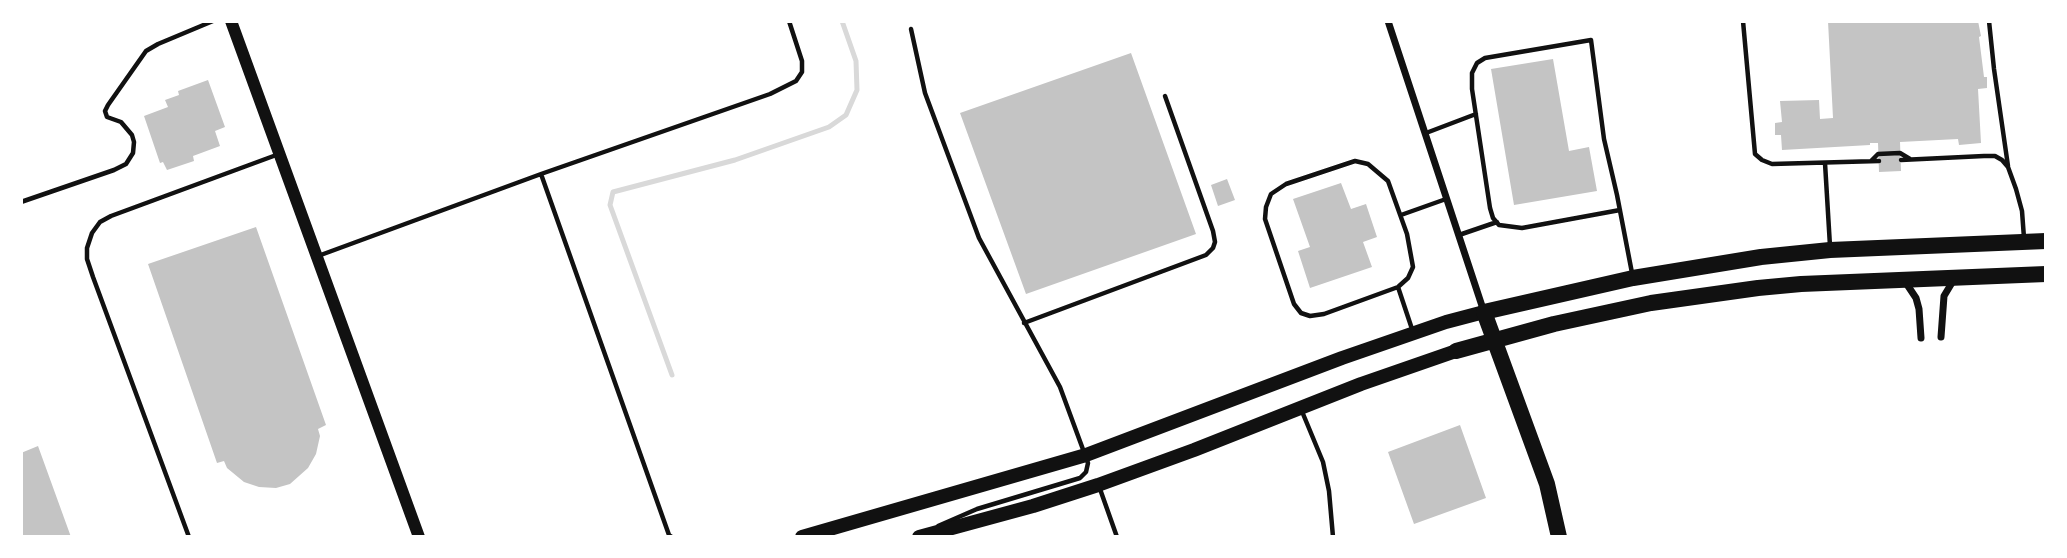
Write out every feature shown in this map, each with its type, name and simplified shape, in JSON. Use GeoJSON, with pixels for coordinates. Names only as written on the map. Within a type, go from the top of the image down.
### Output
{"type":"FeatureCollection","features":[{"type":"Feature","properties":{"kind":"main road"},"geometry":{"type":"LineString","coordinates":[[802,537],[1086,455],[1413,333],[1484,312],[1633,278],[1761,257],[1830,250],[2046,241]]}},
{"type":"Feature","properties":{"kind":"main road"},"geometry":{"type":"LineString","coordinates":[[919,537],[944,534],[1098,485],[1455,351],[1595,315],[1651,303],[1801,284],[2046,274]]}},
{"type":"Feature","properties":{"kind":"main road"},"geometry":{"type":"LineString","coordinates":[[1484,312],[1547,484],[1559,537]]}},
{"type":"Feature","properties":{"kind":"street"},"geometry":{"type":"LineString","coordinates":[[231,21],[419,537]]}},
{"type":"Feature","properties":{"kind":"street"},"geometry":{"type":"LineString","coordinates":[[1388,21],[1484,312]]}},
{"type":"Feature","properties":{"kind":"street"},"geometry":{"type":"LineString","coordinates":[[1941,337],[1944,296],[1956,277]]}},
{"type":"Feature","properties":{"kind":"street"},"geometry":{"type":"LineString","coordinates":[[1904,279],[1915,296],[1919,309],[1921,338]]}},
{"type":"Feature","properties":{"kind":"lane"},"geometry":{"type":"LineString","coordinates":[[21,202],[126,164],[132,153],[132,135],[121,122],[107,117],[105,111],[108,106],[146,51],[214,21]]}},
{"type":"Feature","properties":{"kind":"lane"},"geometry":{"type":"LineString","coordinates":[[317,257],[541,174],[770,94],[796,82],[802,72],[802,61],[789,21]]}},
{"type":"Feature","properties":{"kind":"lane"},"geometry":{"type":"LineString","coordinates":[[1743,21],[1755,154],[1772,164],[1879,161]]}},
{"type":"Feature","properties":{"kind":"lane"},"geometry":{"type":"LineString","coordinates":[[1989,21],[2008,167],[2022,211],[2025,242]]}},
{"type":"Feature","properties":{"kind":"lane"},"geometry":{"type":"LineString","coordinates":[[911,29],[925,93],[979,238],[1062,391],[1086,455],[1088,469],[1084,476],[977,509],[912,537]]}},
{"type":"Feature","properties":{"kind":"lane"},"geometry":{"type":"LineString","coordinates":[[1620,210],[1522,228],[1507,227],[1493,218],[1472,89],[1472,73],[1477,64],[1485,58],[1591,40],[1604,139],[1620,210],[1633,278]]}},
{"type":"Feature","properties":{"kind":"lane"},"geometry":{"type":"LineString","coordinates":[[1024,323],[1206,255],[1213,248],[1213,231],[1164,96]]}},
{"type":"Feature","properties":{"kind":"lane"},"geometry":{"type":"LineString","coordinates":[[1425,134],[1476,114]]}},
{"type":"Feature","properties":{"kind":"lane"},"geometry":{"type":"LineString","coordinates":[[1870,161],[1878,154],[1900,153],[1910,159]]}},
{"type":"Feature","properties":{"kind":"lane"},"geometry":{"type":"LineString","coordinates":[[189,537],[93,277],[87,259],[87,248],[92,233],[100,222],[111,216],[280,154]]}},
{"type":"Feature","properties":{"kind":"lane"},"geometry":{"type":"LineString","coordinates":[[1900,160],[1995,156],[2008,167]]}},
{"type":"Feature","properties":{"kind":"lane"},"geometry":{"type":"LineString","coordinates":[[1355,161],[1368,164],[1388,181],[1412,253],[1412,267],[1408,278],[1398,287],[1324,314],[1310,316],[1301,313],[1294,304],[1265,219],[1271,194],[1286,184],[1355,161]]}},
{"type":"Feature","properties":{"kind":"lane"},"geometry":{"type":"LineString","coordinates":[[1825,163],[1830,250]]}},
{"type":"Feature","properties":{"kind":"lane"},"geometry":{"type":"LineString","coordinates":[[541,174],[670,536]]}},
{"type":"Feature","properties":{"kind":"lane"},"geometry":{"type":"LineString","coordinates":[[1401,215],[1446,199]]}},
{"type":"Feature","properties":{"kind":"lane"},"geometry":{"type":"LineString","coordinates":[[1458,235],[1497,222]]}},
{"type":"Feature","properties":{"kind":"lane"},"geometry":{"type":"LineString","coordinates":[[1398,287],[1413,333]]}},
{"type":"Feature","properties":{"kind":"lane"},"geometry":{"type":"LineString","coordinates":[[1300,408],[1323,462],[1329,491],[1333,537]]}},
{"type":"Feature","properties":{"kind":"lane"},"geometry":{"type":"LineString","coordinates":[[1098,485],[1116,537]]}},
{"type":"Feature","properties":{"kind":"building"},"geometry":{"type":"Polygon","coordinates":[[[1828,21],[1978,21],[1984,77],[1987,77],[1987,88],[1978,89],[1981,143],[1959,145],[1958,139],[1900,142],[1901,171],[1879,172],[1878,143],[1782,150],[1781,135],[1775,135],[1775,123],[1782,122],[1780,101],[1819,100],[1820,119],[1833,118],[1828,21]]]}},
{"type":"Feature","properties":{"kind":"building"},"geometry":{"type":"Polygon","coordinates":[[[1131,53],[1196,234],[1026,294],[960,113],[1131,53]]]}},
{"type":"Feature","properties":{"kind":"building"},"geometry":{"type":"Polygon","coordinates":[[[1553,59],[1569,151],[1589,147],[1597,191],[1514,205],[1491,69],[1553,59]]]}},
{"type":"Feature","properties":{"kind":"building"},"geometry":{"type":"Polygon","coordinates":[[[208,80],[225,127],[215,131],[220,146],[193,156],[194,161],[167,170],[163,162],[160,163],[144,116],[168,107],[165,100],[179,95],[178,91],[208,80]]]}},
{"type":"Feature","properties":{"kind":"building"},"geometry":{"type":"Polygon","coordinates":[[[1227,179],[1235,200],[1218,206],[1211,185],[1227,179]]]}},
{"type":"Feature","properties":{"kind":"building"},"geometry":{"type":"Polygon","coordinates":[[[1341,183],[1351,209],[1366,204],[1377,237],[1363,242],[1372,267],[1310,288],[1298,251],[1310,247],[1293,199],[1341,183]]]}},
{"type":"Feature","properties":{"kind":"building"},"geometry":{"type":"Polygon","coordinates":[[[256,227],[326,425],[318,429],[320,436],[316,454],[308,468],[290,484],[276,488],[259,487],[244,482],[227,468],[224,461],[217,463],[148,264],[256,227]]]}},
{"type":"Feature","properties":{"kind":"building"},"geometry":{"type":"Polygon","coordinates":[[[1460,425],[1486,498],[1414,524],[1388,452],[1460,425]]]}},
{"type":"Feature","properties":{"kind":"building"},"geometry":{"type":"Polygon","coordinates":[[[38,446],[71,537],[21,537],[21,453],[38,446]]]}},
{"type":"Feature","properties":{"kind":"waterway"},"geometry":{"type":"LineString","coordinates":[[672,375],[610,205],[613,192],[735,160],[829,127],[846,115],[857,90],[856,61],[842,21]]}}]}
